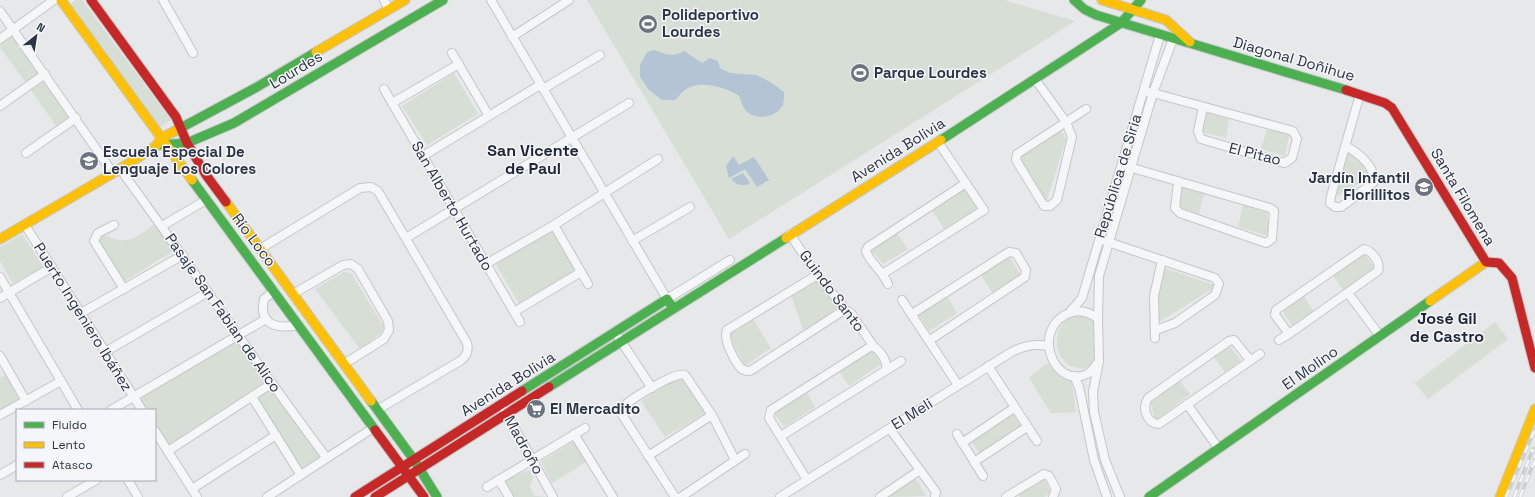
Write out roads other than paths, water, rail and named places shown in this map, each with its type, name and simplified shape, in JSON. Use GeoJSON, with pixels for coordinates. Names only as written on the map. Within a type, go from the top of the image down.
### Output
{"type":"FeatureCollection","features":[{"type":"Feature","properties":{"kind":"street"},"geometry":{"type":"LineString","coordinates":[[0,39],[54,0]]}},
{"type":"Feature","properties":{"kind":"street","name":"Río Loco"},"geometry":{"type":"LineString","coordinates":[[61,0],[161,143],[206,200],[299,324],[401,468],[424,497]]}},
{"type":"Feature","properties":{"kind":"street","name":"Río Loco"},"geometry":{"type":"LineString","coordinates":[[91,0],[181,126],[187,143],[206,175],[414,460],[437,497]]}},
{"type":"Feature","properties":{"kind":"street"},"geometry":{"type":"LineString","coordinates":[[163,0],[193,53]]}},
{"type":"Feature","properties":{"kind":"street"},"geometry":{"type":"LineString","coordinates":[[384,0],[389,10]]}},
{"type":"Feature","properties":{"kind":"street","name":"Lourdes"},"geometry":{"type":"LineString","coordinates":[[0,240],[117,171],[161,143],[181,126],[257,87],[405,0]]}},
{"type":"Feature","properties":{"kind":"street","name":"Lourdes"},"geometry":{"type":"LineString","coordinates":[[161,143],[187,143],[243,118],[443,0]]}},
{"type":"Feature","properties":{"kind":"street"},"geometry":{"type":"LineString","coordinates":[[490,0],[673,308]]}},
{"type":"Feature","properties":{"kind":"street"},"geometry":{"type":"LineString","coordinates":[[512,37],[569,0]]}},
{"type":"Feature","properties":{"kind":"street","name":"Diagonal Doñihue"},"geometry":{"type":"LineString","coordinates":[[1074,0],[1084,9],[1121,23],[1360,94],[1385,103]]}},
{"type":"Feature","properties":{"kind":"street","name":"Diagonal Doñihue"},"geometry":{"type":"LineString","coordinates":[[1102,0],[1113,2],[1166,20],[1194,45]]}},
{"type":"Feature","properties":{"kind":"street","name":"Avenida Bolivia"},"geometry":{"type":"LineString","coordinates":[[375,497],[938,142],[1121,23],[1142,0]]}},
{"type":"Feature","properties":{"kind":"street","name":"Pasaje San Fabian de Alico"},"geometry":{"type":"LineString","coordinates":[[0,11],[76,118],[162,226],[271,384],[326,457]]}},
{"type":"Feature","properties":{"kind":"street","name":"República de Siria"},"geometry":{"type":"LineString","coordinates":[[1069,313],[1082,298],[1160,35]]}},
{"type":"Feature","properties":{"kind":"street","name":"República de Siria"},"geometry":{"type":"LineString","coordinates":[[1098,319],[1098,284],[1109,242],[1153,93],[1173,39]]}},
{"type":"Feature","properties":{"kind":"street"},"geometry":{"type":"LineString","coordinates":[[452,53],[489,116]]}},
{"type":"Feature","properties":{"kind":"street"},"geometry":{"type":"LineString","coordinates":[[423,156],[489,116],[600,55]]}},
{"type":"Feature","properties":{"kind":"street"},"geometry":{"type":"LineString","coordinates":[[392,103],[459,64]]}},
{"type":"Feature","properties":{"kind":"street"},"geometry":{"type":"LineString","coordinates":[[0,106],[45,74]]}},
{"type":"Feature","properties":{"kind":"street"},"geometry":{"type":"LineString","coordinates":[[1035,79],[1066,122],[1072,137],[1057,200],[1050,206],[1044,206],[1015,157],[1016,154],[1066,122],[1086,109]]}},
{"type":"Feature","properties":{"kind":"street","name":"San Alberto Hurtado"},"geometry":{"type":"LineString","coordinates":[[384,89],[520,322]]}},
{"type":"Feature","properties":{"kind":"street","name":"El Pitao"},"geometry":{"type":"LineString","coordinates":[[1144,91],[1293,131],[1298,139],[1292,158],[1284,163],[1201,139],[1198,131],[1203,107]]}},
{"type":"Feature","properties":{"kind":"street"},"geometry":{"type":"LineString","coordinates":[[1346,146],[1358,153],[1367,163],[1374,178],[1372,183],[1360,192],[1341,206],[1335,207],[1330,203],[1331,196],[1360,94]]}},
{"type":"Feature","properties":{"kind":"street"},"geometry":{"type":"LineString","coordinates":[[406,238],[629,103]]}},
{"type":"Feature","properties":{"kind":"street","name":"Santa Filomena"},"geometry":{"type":"LineString","coordinates":[[1385,103],[1397,114],[1486,262],[1499,263],[1512,278],[1535,368]]}},
{"type":"Feature","properties":{"kind":"street"},"geometry":{"type":"LineString","coordinates":[[26,153],[76,118]]}},
{"type":"Feature","properties":{"kind":"street"},"geometry":{"type":"LineString","coordinates":[[884,273],[984,210],[938,142]]}},
{"type":"Feature","properties":{"kind":"street"},"geometry":{"type":"LineString","coordinates":[[486,264],[554,225],[658,159]]}},
{"type":"Feature","properties":{"kind":"street"},"geometry":{"type":"LineString","coordinates":[[1122,165],[1270,208],[1274,211],[1275,215],[1272,239],[1266,243],[1180,213],[1175,208],[1178,182]]}},
{"type":"Feature","properties":{"kind":"street"},"geometry":{"type":"LineString","coordinates":[[888,284],[884,273],[868,257],[866,251],[868,247],[966,183]]}},
{"type":"Feature","properties":{"kind":"street"},"geometry":{"type":"LineString","coordinates":[[260,248],[360,188],[367,186],[378,191],[467,343],[467,352],[460,361],[377,410]]}},
{"type":"Feature","properties":{"kind":"street"},"geometry":{"type":"LineString","coordinates":[[162,226],[206,200]]}},
{"type":"Feature","properties":{"kind":"street"},"geometry":{"type":"LineString","coordinates":[[632,241],[690,207]]}},
{"type":"Feature","properties":{"kind":"street","name":"Puerto Ingeniero Ibáñez"},"geometry":{"type":"LineString","coordinates":[[25,225],[141,409]]}},
{"type":"Feature","properties":{"kind":"street"},"geometry":{"type":"LineString","coordinates":[[114,225],[98,233],[94,240],[124,289]]}},
{"type":"Feature","properties":{"kind":"street"},"geometry":{"type":"LineString","coordinates":[[554,225],[588,284]]}},
{"type":"Feature","properties":{"kind":"street","name":"Guindo Santo"},"geometry":{"type":"LineString","coordinates":[[790,234],[817,275],[844,309],[851,313],[874,347],[878,349],[886,363],[886,370]]}},
{"type":"Feature","properties":{"kind":"street"},"geometry":{"type":"LineString","coordinates":[[1100,239],[1109,242],[1162,260],[1215,278],[1219,284],[1215,295],[1156,334],[1154,296],[1162,260]]}},
{"type":"Feature","properties":{"kind":"street"},"geometry":{"type":"LineString","coordinates":[[1279,340],[1289,334],[1348,293],[1378,271],[1379,264],[1367,250],[1364,249],[1276,310],[1275,315],[1289,334]]}},
{"type":"Feature","properties":{"kind":"street"},"geometry":{"type":"LineString","coordinates":[[912,314],[1009,252],[1016,253],[1026,270],[1025,277],[930,340]]}},
{"type":"Feature","properties":{"kind":"street"},"geometry":{"type":"LineString","coordinates":[[81,313],[183,255]]}},
{"type":"Feature","properties":{"kind":"street"},"geometry":{"type":"LineString","coordinates":[[667,299],[730,260]]}},
{"type":"Feature","properties":{"kind":"street","name":"El Molino"},"geometry":{"type":"LineString","coordinates":[[1150,497],[1486,262]]}},
{"type":"Feature","properties":{"kind":"street"},"geometry":{"type":"LineString","coordinates":[[293,294],[342,264],[351,264],[358,269],[388,321],[389,330],[384,339],[344,364]]}},
{"type":"Feature","properties":{"kind":"street"},"geometry":{"type":"LineString","coordinates":[[0,298],[52,268]]}},
{"type":"Feature","properties":{"kind":"street"},"geometry":{"type":"LineString","coordinates":[[514,312],[581,272]]}},
{"type":"Feature","properties":{"kind":"street"},"geometry":{"type":"LineString","coordinates":[[817,275],[727,330],[725,338],[739,366],[744,370],[750,371],[844,309]]}},
{"type":"Feature","properties":{"kind":"street"},"geometry":{"type":"LineString","coordinates":[[0,277],[77,409]]}},
{"type":"Feature","properties":{"kind":"street"},"geometry":{"type":"LineString","coordinates":[[274,291],[264,299],[263,312],[266,319],[270,323],[280,327],[299,324]]}},
{"type":"Feature","properties":{"kind":"street"},"geometry":{"type":"LineString","coordinates":[[105,352],[208,292]]}},
{"type":"Feature","properties":{"kind":"street"},"geometry":{"type":"LineString","coordinates":[[1348,293],[1380,336]]}},
{"type":"Feature","properties":{"kind":"street","name":"Avenida Bolivia"},"geometry":{"type":"LineString","coordinates":[[355,497],[667,299]]}},
{"type":"Feature","properties":{"kind":"street"},"geometry":{"type":"LineString","coordinates":[[902,300],[930,340],[958,385]]}},
{"type":"Feature","properties":{"kind":"street"},"geometry":{"type":"LineString","coordinates":[[1099,361],[1086,375],[1074,376],[1056,366],[1049,352],[1048,340],[1054,327],[1062,316],[1075,312],[1087,312],[1098,319],[1099,361],[1093,392],[1094,412],[1105,460],[1120,497]]}},
{"type":"Feature","properties":{"kind":"street"},"geometry":{"type":"LineString","coordinates":[[114,409],[266,319]]}},
{"type":"Feature","properties":{"kind":"street"},"geometry":{"type":"LineString","coordinates":[[615,332],[652,388]]}},
{"type":"Feature","properties":{"kind":"street"},"geometry":{"type":"LineString","coordinates":[[1250,360],[1238,343],[1234,340],[1229,341],[1148,398],[1145,410],[1148,420],[1153,424],[1159,424],[1260,354]]}},
{"type":"Feature","properties":{"kind":"street","name":"El Meli"},"geometry":{"type":"LineString","coordinates":[[780,497],[988,366],[1022,347],[1041,344],[1048,346]]}},
{"type":"Feature","properties":{"kind":"street"},"geometry":{"type":"LineString","coordinates":[[807,480],[770,418],[771,410],[870,347],[874,347]]}},
{"type":"Feature","properties":{"kind":"street"},"geometry":{"type":"LineString","coordinates":[[0,356],[26,401]]}},
{"type":"Feature","properties":{"kind":"street"},"geometry":{"type":"LineString","coordinates":[[781,436],[901,361]]}},
{"type":"Feature","properties":{"kind":"street"},"geometry":{"type":"LineString","coordinates":[[988,366],[1037,442]]}},
{"type":"Feature","properties":{"kind":"street"},"geometry":{"type":"LineString","coordinates":[[0,375],[8,370]]}},
{"type":"Feature","properties":{"kind":"street"},"geometry":{"type":"LineString","coordinates":[[675,497],[621,414],[625,405],[652,388],[682,373],[685,375],[712,415],[734,458],[733,462]]}},
{"type":"Feature","properties":{"kind":"street"},"geometry":{"type":"LineString","coordinates":[[1074,376],[1079,388],[1094,460],[1107,497]]}},
{"type":"Feature","properties":{"kind":"street"},"geometry":{"type":"LineString","coordinates":[[0,415],[61,381]]}},
{"type":"Feature","properties":{"kind":"street"},"geometry":{"type":"LineString","coordinates":[[168,451],[271,384]]}},
{"type":"Feature","properties":{"kind":"street"},"geometry":{"type":"LineString","coordinates":[[252,397],[300,474]]}},
{"type":"Feature","properties":{"kind":"street","name":"Madroño"},"geometry":{"type":"LineString","coordinates":[[502,404],[506,415],[534,460],[553,497]]}},
{"type":"Feature","properties":{"kind":"street"},"geometry":{"type":"LineString","coordinates":[[1187,404],[1219,449]]}},
{"type":"Feature","properties":{"kind":"street"},"geometry":{"type":"LineString","coordinates":[[962,443],[1014,408]]}},
{"type":"Feature","properties":{"kind":"street"},"geometry":{"type":"LineString","coordinates":[[1500,497],[1535,409]]}},
{"type":"Feature","properties":{"kind":"street"},"geometry":{"type":"LineString","coordinates":[[648,456],[712,415]]}},
{"type":"Feature","properties":{"kind":"street"},"geometry":{"type":"LineString","coordinates":[[974,462],[1027,427]]}},
{"type":"Feature","properties":{"kind":"street"},"geometry":{"type":"LineString","coordinates":[[267,497],[326,457],[373,428]]}},
{"type":"Feature","properties":{"kind":"street"},"geometry":{"type":"LineString","coordinates":[[487,487],[585,428]]}},
{"type":"Feature","properties":{"kind":"street"},"geometry":{"type":"LineString","coordinates":[[890,429],[936,492],[935,497]]}},
{"type":"Feature","properties":{"kind":"street"},"geometry":{"type":"LineString","coordinates":[[574,434],[613,497]]}},
{"type":"Feature","properties":{"kind":"street"},"geometry":{"type":"LineString","coordinates":[[957,434],[983,476]]}},
{"type":"Feature","properties":{"kind":"street"},"geometry":{"type":"LineString","coordinates":[[192,489],[276,435]]}},
{"type":"Feature","properties":{"kind":"street"},"geometry":{"type":"LineString","coordinates":[[158,443],[168,451],[197,497]]}},
{"type":"Feature","properties":{"kind":"street"},"geometry":{"type":"LineString","coordinates":[[681,497],[745,454]]}},
{"type":"Feature","properties":{"kind":"street"},"geometry":{"type":"LineString","coordinates":[[0,475],[16,467]]}},
{"type":"Feature","properties":{"kind":"street"},"geometry":{"type":"LineString","coordinates":[[880,497],[920,470]]}},
{"type":"Feature","properties":{"kind":"street"},"geometry":{"type":"LineString","coordinates":[[1006,497],[1044,474],[1049,476],[1056,489],[1053,497]]}},
{"type":"Feature","properties":{"kind":"street"},"geometry":{"type":"LineString","coordinates":[[499,480],[509,497]]}},
{"type":"Feature","properties":{"kind":"street"},"geometry":{"type":"LineString","coordinates":[[67,497],[82,493],[95,481]]}},
{"type":"Feature","properties":{"kind":"street"},"geometry":{"type":"LineString","coordinates":[[129,481],[138,497]]}},
{"type":"Feature","properties":{"kind":"water"},"geometry":{"type":"Polygon","coordinates":[[[654,50],[673,55],[684,51],[702,63],[710,58],[718,61],[720,68],[730,73],[757,75],[772,83],[784,92],[783,105],[777,112],[768,116],[754,116],[746,111],[739,96],[720,87],[706,85],[692,86],[686,89],[675,100],[662,100],[649,90],[640,77],[640,65],[647,52],[654,50]]]}},
{"type":"Feature","properties":{"kind":"water"},"geometry":{"type":"Polygon","coordinates":[[[733,156],[739,165],[754,157],[769,180],[757,187],[745,169],[729,178],[726,166],[733,156]]]}},
{"type":"Feature","properties":{"kind":"water"},"geometry":{"type":"Polygon","coordinates":[[[743,173],[750,183],[740,185],[731,179],[743,173]]]}},
{"type":"Feature","properties":{"kind":"railway"},"geometry":{"type":"LineString","coordinates":[[1506,497],[1535,429]]}},
{"type":"Feature","properties":{"kind":"railway"},"geometry":{"type":"LineString","coordinates":[[1514,497],[1533,449]]}},
{"type":"Feature","properties":{"kind":"railway"},"geometry":{"type":"LineString","coordinates":[[1520,497],[1535,460]]}},
{"type":"Feature","properties":{"kind":"place","name":"Polideportivo Lourdes"},"geometry":{"type":"Point","coordinates":[648,24]}},
{"type":"Feature","properties":{"kind":"place","name":"Parque Lourdes"},"geometry":{"type":"Point","coordinates":[860,73]}},
{"type":"Feature","properties":{"kind":"place","name":"Escuela Especial De Lenguaje Los Colores"},"geometry":{"type":"Point","coordinates":[89,161]}},
{"type":"Feature","properties":{"kind":"place","name":"Jardín Infantil Florillitos"},"geometry":{"type":"Point","coordinates":[1424,187]}},
{"type":"Feature","properties":{"kind":"place","name":"El Mercadito"},"geometry":{"type":"Point","coordinates":[536,409]}},
{"type":"Feature","properties":{"kind":"district","name":"San Vicente de Paul"},"geometry":{"type":"Point","coordinates":[533,159]}},
{"type":"Feature","properties":{"kind":"district","name":"José Gil de Castro"},"geometry":{"type":"Point","coordinates":[1447,327]}}]}
